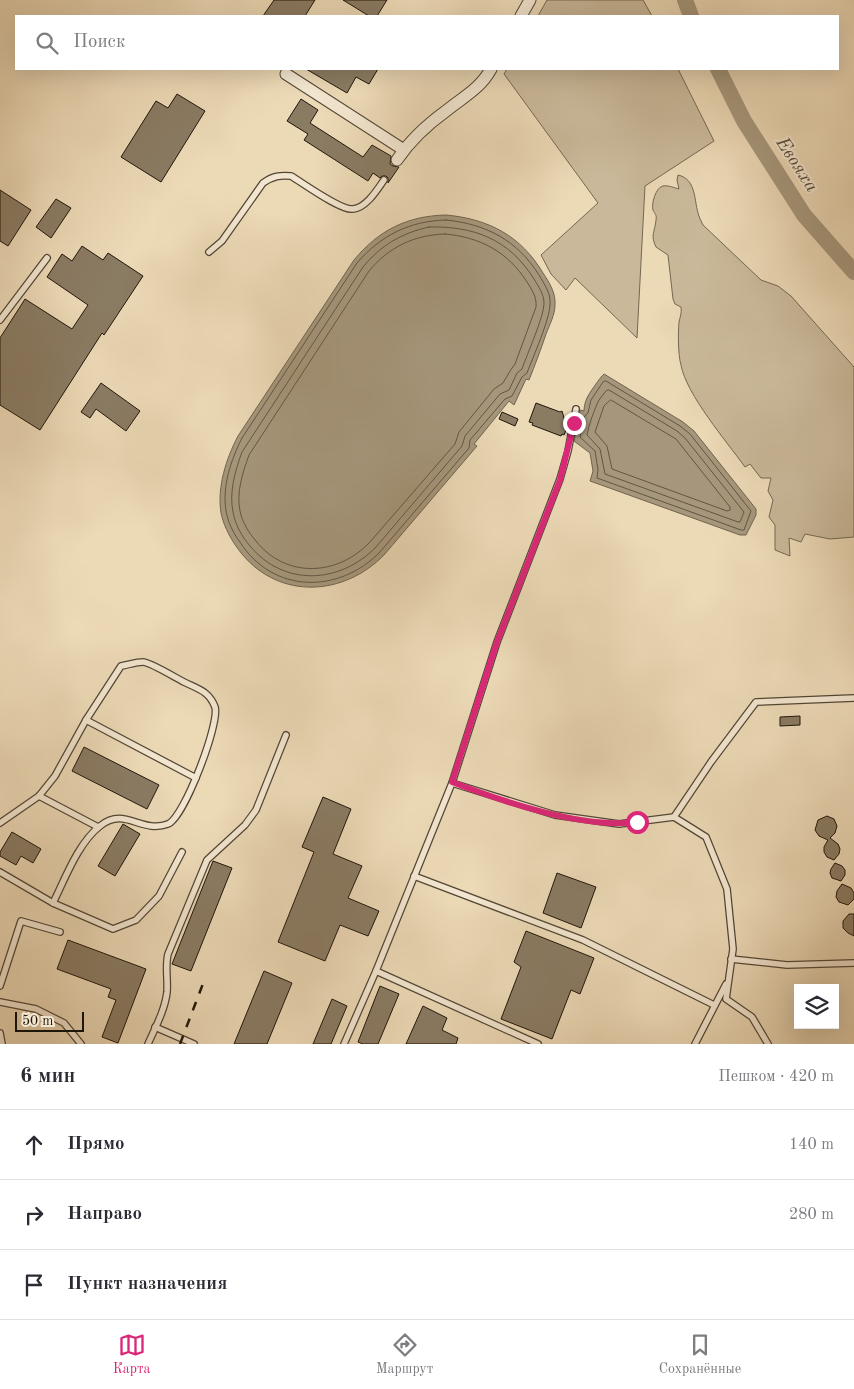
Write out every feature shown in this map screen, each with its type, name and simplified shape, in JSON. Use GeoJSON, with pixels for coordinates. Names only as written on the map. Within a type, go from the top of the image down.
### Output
{"type":"FeatureCollection","features":[{"type":"Feature","properties":{"kind":"street"},"geometry":{"type":"LineString","coordinates":[[522,15],[530,0]]}},
{"type":"Feature","properties":{"kind":"street"},"geometry":{"type":"LineString","coordinates":[[397,160],[404,150],[445,111],[478,88],[490,70]]}},
{"type":"Feature","properties":{"kind":"street"},"geometry":{"type":"LineString","coordinates":[[286,74],[404,150]]}},
{"type":"Feature","properties":{"kind":"lane"},"geometry":{"type":"LineString","coordinates":[[210,252],[222,241],[263,183],[272,177],[292,176],[341,207],[353,209],[363,205],[384,180]]}},
{"type":"Feature","properties":{"kind":"lane"},"geometry":{"type":"LineString","coordinates":[[0,320],[47,258]]}},
{"type":"Feature","properties":{"kind":"lane"},"geometry":{"type":"LineString","coordinates":[[344,1044],[452,782],[497,642],[560,480],[576,409]]}},
{"type":"Feature","properties":{"kind":"lane"},"geometry":{"type":"LineString","coordinates":[[0,823],[39,796],[55,776],[86,720],[121,666],[145,662],[208,694],[216,709],[213,729],[196,778],[178,815],[169,823],[150,826],[121,818],[110,819],[98,827],[82,845],[53,903]]}},
{"type":"Feature","properties":{"kind":"lane"},"geometry":{"type":"LineString","coordinates":[[674,817],[711,762],[756,702],[854,698]]}},
{"type":"Feature","properties":{"kind":"lane"},"geometry":{"type":"LineString","coordinates":[[86,720],[196,778]]}},
{"type":"Feature","properties":{"kind":"lane"},"geometry":{"type":"LineString","coordinates":[[148,1044],[163,1009],[167,992],[166,965],[168,954],[207,860],[245,825],[256,810],[286,734]]}},
{"type":"Feature","properties":{"kind":"lane"},"geometry":{"type":"LineString","coordinates":[[452,782],[555,815],[619,824],[674,817],[706,837],[727,889],[732,949],[726,999],[752,1017],[768,1044]]}},
{"type":"Feature","properties":{"kind":"lane"},"geometry":{"type":"LineString","coordinates":[[39,796],[98,827]]}},
{"type":"Feature","properties":{"kind":"lane"},"geometry":{"type":"LineString","coordinates":[[0,872],[53,903],[113,928],[136,920],[159,896],[182,852]]}},
{"type":"Feature","properties":{"kind":"lane"},"geometry":{"type":"LineString","coordinates":[[414,876],[583,940],[714,1005]]}},
{"type":"Feature","properties":{"kind":"lane"},"geometry":{"type":"LineString","coordinates":[[0,986],[21,921],[60,932]]}},
{"type":"Feature","properties":{"kind":"lane"},"geometry":{"type":"LineString","coordinates":[[731,959],[787,966],[854,964]]}},
{"type":"Feature","properties":{"kind":"lane"},"geometry":{"type":"LineString","coordinates":[[376,970],[538,1044]]}},
{"type":"Feature","properties":{"kind":"lane"},"geometry":{"type":"LineString","coordinates":[[694,1044],[728,978]]}},
{"type":"Feature","properties":{"kind":"lane"},"geometry":{"type":"LineString","coordinates":[[0,1002],[36,1009],[64,1023],[81,1044]]}},
{"type":"Feature","properties":{"kind":"lane"},"geometry":{"type":"LineString","coordinates":[[155,1028],[194,1044]]}},
{"type":"Feature","properties":{"kind":"lane"},"geometry":{"type":"LineString","coordinates":[[0,1033],[2,1044]]}},
{"type":"Feature","properties":{"kind":"shaded area"},"geometry":{"type":"Polygon","coordinates":[[[547,0],[643,0],[651,15],[539,15],[547,0]]]}},
{"type":"Feature","properties":{"kind":"shaded area"},"geometry":{"type":"Polygon","coordinates":[[[506,70],[678,70],[714,141],[645,186],[637,338],[575,278],[566,290],[551,274],[541,255],[598,203],[504,74],[506,70]]]}},
{"type":"Feature","properties":{"kind":"shaded area"},"geometry":{"type":"Polygon","coordinates":[[[678,175],[684,177],[691,185],[698,215],[703,225],[761,280],[778,286],[791,296],[854,367],[854,537],[830,539],[805,534],[801,542],[789,538],[790,556],[775,550],[775,525],[769,517],[773,500],[768,491],[771,478],[761,478],[750,464],[745,467],[708,418],[684,377],[678,344],[681,307],[675,304],[673,299],[668,255],[656,247],[653,236],[656,218],[653,210],[655,196],[658,189],[663,186],[679,189],[678,175]]]}},
{"type":"Feature","properties":{"kind":"water"},"geometry":{"type":"Polygon","coordinates":[[[446,215],[462,217],[490,225],[514,239],[534,260],[550,284],[554,296],[554,312],[529,380],[526,379],[514,405],[509,401],[474,444],[477,446],[384,555],[368,569],[350,579],[332,585],[312,587],[293,585],[275,579],[257,569],[242,554],[229,535],[222,519],[220,503],[221,483],[226,464],[238,436],[354,260],[364,249],[373,240],[406,222],[419,218],[446,215]]]}},
{"type":"Feature","properties":{"kind":"water"},"geometry":{"type":"Polygon","coordinates":[[[604,374],[683,422],[694,431],[756,509],[756,515],[746,535],[740,535],[590,481],[593,471],[590,453],[574,441],[580,410],[584,411],[588,396],[604,374]]]}},
{"type":"Feature","properties":{"kind":"building"},"geometry":{"type":"Polygon","coordinates":[[[274,0],[315,0],[306,15],[264,15],[274,0]]]}},
{"type":"Feature","properties":{"kind":"building"},"geometry":{"type":"Polygon","coordinates":[[[343,0],[387,0],[378,15],[367,15],[343,0]]]}},
{"type":"Feature","properties":{"kind":"building"},"geometry":{"type":"Polygon","coordinates":[[[308,70],[377,70],[369,84],[356,77],[347,93],[308,70]]]}},
{"type":"Feature","properties":{"kind":"building"},"geometry":{"type":"Polygon","coordinates":[[[177,94],[205,111],[161,182],[121,157],[156,101],[168,108],[177,94]]]}},
{"type":"Feature","properties":{"kind":"building"},"geometry":{"type":"Polygon","coordinates":[[[301,99],[318,110],[310,123],[363,157],[372,145],[391,156],[390,164],[399,167],[388,183],[386,176],[380,178],[373,173],[368,181],[304,140],[308,134],[287,121],[301,99]]]}},
{"type":"Feature","properties":{"kind":"building"},"geometry":{"type":"Polygon","coordinates":[[[0,190],[31,210],[8,246],[0,241],[0,190]]]}},
{"type":"Feature","properties":{"kind":"building"},"geometry":{"type":"Polygon","coordinates":[[[56,199],[71,208],[51,238],[36,227],[56,199]]]}},
{"type":"Feature","properties":{"kind":"building"},"geometry":{"type":"Polygon","coordinates":[[[82,246],[103,260],[108,253],[143,276],[104,335],[102,333],[40,430],[0,405],[0,338],[25,299],[72,329],[88,305],[47,277],[62,254],[72,261],[82,246]]]}},
{"type":"Feature","properties":{"kind":"building"},"geometry":{"type":"Polygon","coordinates":[[[101,383],[140,411],[126,431],[96,409],[90,418],[81,412],[101,383]]]}},
{"type":"Feature","properties":{"kind":"building"},"geometry":{"type":"Polygon","coordinates":[[[536,403],[560,412],[562,411],[567,428],[564,435],[562,434],[561,436],[532,425],[533,423],[529,422],[536,403]]]}},
{"type":"Feature","properties":{"kind":"building"},"geometry":{"type":"Polygon","coordinates":[[[502,412],[518,419],[515,426],[499,419],[502,412]]]}},
{"type":"Feature","properties":{"kind":"building"},"geometry":{"type":"Polygon","coordinates":[[[800,716],[800,725],[780,726],[780,717],[800,716]]]}},
{"type":"Feature","properties":{"kind":"building"},"geometry":{"type":"Polygon","coordinates":[[[84,747],[159,785],[147,809],[72,771],[84,747]]]}},
{"type":"Feature","properties":{"kind":"building"},"geometry":{"type":"Polygon","coordinates":[[[323,797],[351,809],[333,854],[362,866],[348,898],[379,911],[368,936],[340,925],[325,961],[278,942],[314,852],[302,847],[323,797]]]}},
{"type":"Feature","properties":{"kind":"building"},"geometry":{"type":"Polygon","coordinates":[[[827,816],[834,819],[837,826],[835,833],[830,838],[838,844],[840,849],[839,854],[834,860],[827,857],[824,852],[824,847],[828,840],[819,836],[815,830],[818,820],[827,816]]]}},
{"type":"Feature","properties":{"kind":"building"},"geometry":{"type":"Polygon","coordinates":[[[123,824],[140,834],[115,876],[98,866],[123,824]]]}},
{"type":"Feature","properties":{"kind":"building"},"geometry":{"type":"Polygon","coordinates":[[[12,832],[41,849],[33,863],[21,856],[16,865],[0,856],[0,852],[12,832]]]}},
{"type":"Feature","properties":{"kind":"building"},"geometry":{"type":"Polygon","coordinates":[[[213,861],[232,868],[191,971],[172,964],[213,861]]]}},
{"type":"Feature","properties":{"kind":"building"},"geometry":{"type":"Polygon","coordinates":[[[835,863],[842,866],[845,870],[845,875],[841,881],[832,878],[830,873],[835,863]]]}},
{"type":"Feature","properties":{"kind":"building"},"geometry":{"type":"Polygon","coordinates":[[[557,873],[596,887],[581,928],[543,913],[557,873]]]}},
{"type":"Feature","properties":{"kind":"building"},"geometry":{"type":"Polygon","coordinates":[[[842,884],[851,888],[854,893],[854,899],[848,905],[839,902],[836,897],[837,891],[842,884]]]}},
{"type":"Feature","properties":{"kind":"building"},"geometry":{"type":"Polygon","coordinates":[[[849,914],[854,914],[854,936],[843,928],[843,921],[849,914]]]}},
{"type":"Feature","properties":{"kind":"building"},"geometry":{"type":"Polygon","coordinates":[[[526,931],[594,958],[580,994],[571,990],[552,1039],[501,1019],[521,967],[514,962],[526,931]]]}},
{"type":"Feature","properties":{"kind":"building"},"geometry":{"type":"Polygon","coordinates":[[[68,940],[146,969],[118,1043],[102,1037],[116,1000],[108,997],[111,989],[57,969],[68,940]]]}},
{"type":"Feature","properties":{"kind":"building"},"geometry":{"type":"Polygon","coordinates":[[[264,971],[292,983],[267,1044],[234,1044],[264,971]]]}},
{"type":"Feature","properties":{"kind":"building"},"geometry":{"type":"Polygon","coordinates":[[[380,986],[399,994],[378,1044],[363,1044],[358,1042],[380,986]]]}},
{"type":"Feature","properties":{"kind":"building"},"geometry":{"type":"Polygon","coordinates":[[[332,999],[347,1006],[331,1044],[313,1044],[332,999]]]}},
{"type":"Feature","properties":{"kind":"building"},"geometry":{"type":"Polygon","coordinates":[[[423,1006],[447,1018],[442,1030],[458,1038],[456,1044],[406,1044],[423,1006]]]}},
{"type":"Feature","properties":{"kind":"waterway","name":"Евояха"},"geometry":{"type":"LineString","coordinates":[[685,0],[691,15]]}},
{"type":"Feature","properties":{"kind":"waterway","name":"Евояха"},"geometry":{"type":"LineString","coordinates":[[718,70],[744,121],[804,215],[854,272]]}},
{"type":"Feature","properties":{"kind":"railway"},"geometry":{"type":"LineString","coordinates":[[180,1044],[204,981]]}},
{"type":"Feature","properties":{"kind":"route"},"geometry":{"type":"LineString","coordinates":[[574,423],[560,480],[497,642],[452,782],[471,790],[555,815],[619,824],[637,822]]}}]}
